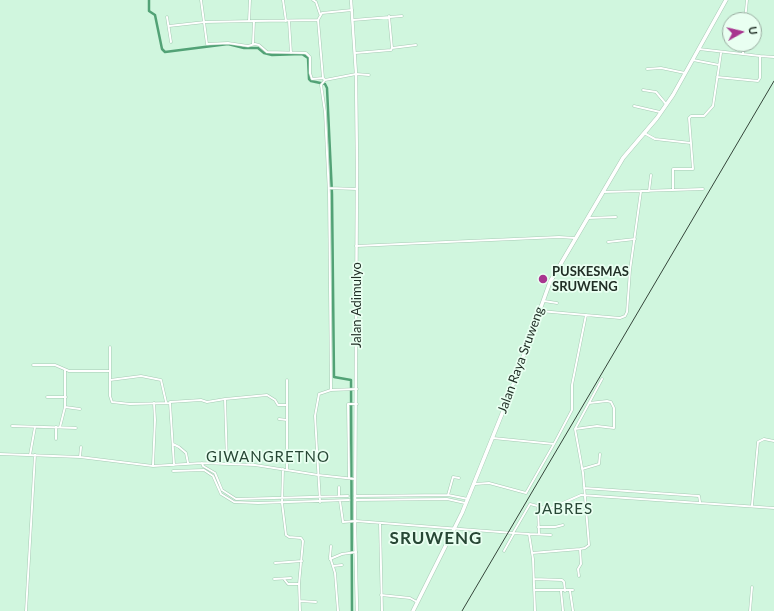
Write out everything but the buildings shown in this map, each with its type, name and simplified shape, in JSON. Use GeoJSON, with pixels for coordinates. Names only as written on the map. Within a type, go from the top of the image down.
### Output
{"type":"FeatureCollection","features":[{"type":"Feature","properties":{"kind":"highway","name":"Jalan Raya Sruweng"},"geometry":{"type":"LineString","coordinates":[[413,611],[466,504],[492,438],[538,311],[555,272],[623,158],[666,104],[693,60],[726,0]]}},
{"type":"Feature","properties":{"kind":"street"},"geometry":{"type":"LineString","coordinates":[[201,0],[205,22],[206,43],[209,45],[228,43],[259,45],[266,52],[308,54],[312,79],[324,80],[356,74],[369,75]]}},
{"type":"Feature","properties":{"kind":"street"},"geometry":{"type":"LineString","coordinates":[[249,21],[250,0]]}},
{"type":"Feature","properties":{"kind":"street"},"geometry":{"type":"LineString","coordinates":[[283,0],[286,21]]}},
{"type":"Feature","properties":{"kind":"street"},"geometry":{"type":"LineString","coordinates":[[313,0],[316,2],[320,14],[318,20],[324,80],[322,83],[329,188],[331,390]]}},
{"type":"Feature","properties":{"kind":"street","name":"Jalan Adimulyo"},"geometry":{"type":"LineString","coordinates":[[351,0],[356,74],[357,404],[352,478],[355,496],[354,552],[357,611]]}},
{"type":"Feature","properties":{"kind":"street"},"geometry":{"type":"LineString","coordinates":[[745,12],[746,0]]}},
{"type":"Feature","properties":{"kind":"street"},"geometry":{"type":"LineString","coordinates":[[320,14],[352,10]]}},
{"type":"Feature","properties":{"kind":"street"},"geometry":{"type":"LineString","coordinates":[[389,16],[392,48]]}},
{"type":"Feature","properties":{"kind":"street"},"geometry":{"type":"LineString","coordinates":[[353,20],[402,16]]}},
{"type":"Feature","properties":{"kind":"street"},"geometry":{"type":"LineString","coordinates":[[168,17],[171,42]]}},
{"type":"Feature","properties":{"kind":"street"},"geometry":{"type":"LineString","coordinates":[[169,26],[205,22],[318,20]]}},
{"type":"Feature","properties":{"kind":"street"},"geometry":{"type":"LineString","coordinates":[[289,21],[291,53]]}},
{"type":"Feature","properties":{"kind":"street"},"geometry":{"type":"LineString","coordinates":[[253,45],[254,22]]}},
{"type":"Feature","properties":{"kind":"street"},"geometry":{"type":"LineString","coordinates":[[355,53],[391,50],[392,48],[416,45]]}},
{"type":"Feature","properties":{"kind":"street"},"geometry":{"type":"LineString","coordinates":[[698,49],[774,57]]}},
{"type":"Feature","properties":{"kind":"street"},"geometry":{"type":"LineString","coordinates":[[673,190],[673,169],[693,169],[689,117],[704,116],[713,106],[721,52]]}},
{"type":"Feature","properties":{"kind":"street"},"geometry":{"type":"LineString","coordinates":[[717,77],[758,81],[760,78],[760,56]]}},
{"type":"Feature","properties":{"kind":"street"},"geometry":{"type":"LineString","coordinates":[[693,60],[719,65]]}},
{"type":"Feature","properties":{"kind":"street"},"geometry":{"type":"LineString","coordinates":[[647,69],[661,68],[685,73]]}},
{"type":"Feature","properties":{"kind":"street"},"geometry":{"type":"LineString","coordinates":[[643,90],[656,92],[666,104]]}},
{"type":"Feature","properties":{"kind":"street"},"geometry":{"type":"LineString","coordinates":[[634,106],[660,112]]}},
{"type":"Feature","properties":{"kind":"street"},"geometry":{"type":"LineString","coordinates":[[644,133],[655,139],[691,143]]}},
{"type":"Feature","properties":{"kind":"street"},"geometry":{"type":"LineString","coordinates":[[650,175],[650,191]]}},
{"type":"Feature","properties":{"kind":"street"},"geometry":{"type":"LineString","coordinates":[[329,188],[356,189]]}},
{"type":"Feature","properties":{"kind":"street"},"geometry":{"type":"LineString","coordinates":[[602,192],[703,189]]}},
{"type":"Feature","properties":{"kind":"street"},"geometry":{"type":"LineString","coordinates":[[538,311],[620,318],[625,316],[641,191]]}},
{"type":"Feature","properties":{"kind":"street"},"geometry":{"type":"LineString","coordinates":[[587,218],[616,217]]}},
{"type":"Feature","properties":{"kind":"street"},"geometry":{"type":"LineString","coordinates":[[356,246],[559,237],[575,238]]}},
{"type":"Feature","properties":{"kind":"street"},"geometry":{"type":"LineString","coordinates":[[608,242],[635,239]]}},
{"type":"Feature","properties":{"kind":"street"},"geometry":{"type":"LineString","coordinates":[[555,272],[580,275]]}},
{"type":"Feature","properties":{"kind":"street"},"geometry":{"type":"LineString","coordinates":[[543,300],[557,303]]}},
{"type":"Feature","properties":{"kind":"street"},"geometry":{"type":"LineString","coordinates":[[473,484],[489,483],[526,493],[572,410],[572,385],[586,315]]}},
{"type":"Feature","properties":{"kind":"street"},"geometry":{"type":"LineString","coordinates":[[110,347],[110,396],[114,403],[154,403],[201,400],[207,402],[267,395],[276,400],[278,405],[287,405]]}},
{"type":"Feature","properties":{"kind":"street"},"geometry":{"type":"LineString","coordinates":[[33,364],[55,365],[65,370],[110,371]]}},
{"type":"Feature","properties":{"kind":"street"},"geometry":{"type":"LineString","coordinates":[[60,427],[66,397],[65,370]]}},
{"type":"Feature","properties":{"kind":"street"},"geometry":{"type":"LineString","coordinates":[[110,380],[141,376],[161,380],[163,382],[168,402],[171,407],[174,465]]}},
{"type":"Feature","properties":{"kind":"street"},"geometry":{"type":"LineString","coordinates":[[532,553],[588,547],[589,542],[582,468],[574,429],[602,379]]}},
{"type":"Feature","properties":{"kind":"street"},"geometry":{"type":"LineString","coordinates":[[287,380],[287,470]]}},
{"type":"Feature","properties":{"kind":"street"},"geometry":{"type":"LineString","coordinates":[[320,502],[315,416],[319,394],[331,390],[357,389]]}},
{"type":"Feature","properties":{"kind":"street"},"geometry":{"type":"LineString","coordinates":[[47,397],[66,397]]}},
{"type":"Feature","properties":{"kind":"street"},"geometry":{"type":"LineString","coordinates":[[225,399],[227,463]]}},
{"type":"Feature","properties":{"kind":"street"},"geometry":{"type":"LineString","coordinates":[[574,429],[596,426],[614,427],[613,407],[611,402],[606,401],[589,403]]}},
{"type":"Feature","properties":{"kind":"street"},"geometry":{"type":"LineString","coordinates":[[153,466],[155,420],[154,403]]}},
{"type":"Feature","properties":{"kind":"street"},"geometry":{"type":"LineString","coordinates":[[0,454],[80,457],[153,466],[202,462],[263,465],[318,475],[352,478],[350,404],[357,404]]}},
{"type":"Feature","properties":{"kind":"street"},"geometry":{"type":"LineString","coordinates":[[65,407],[80,409]]}},
{"type":"Feature","properties":{"kind":"street"},"geometry":{"type":"LineString","coordinates":[[279,419],[287,420]]}},
{"type":"Feature","properties":{"kind":"street"},"geometry":{"type":"LineString","coordinates":[[12,426],[76,428]]}},
{"type":"Feature","properties":{"kind":"street"},"geometry":{"type":"LineString","coordinates":[[30,454],[35,427]]}},
{"type":"Feature","properties":{"kind":"street"},"geometry":{"type":"LineString","coordinates":[[56,427],[56,439]]}},
{"type":"Feature","properties":{"kind":"street"},"geometry":{"type":"LineString","coordinates":[[492,438],[554,444]]}},
{"type":"Feature","properties":{"kind":"street"},"geometry":{"type":"LineString","coordinates":[[752,505],[758,442],[764,439],[774,441]]}},
{"type":"Feature","properties":{"kind":"street"},"geometry":{"type":"LineString","coordinates":[[173,444],[179,447],[186,454],[188,463]]}},
{"type":"Feature","properties":{"kind":"street"},"geometry":{"type":"LineString","coordinates":[[80,457],[81,447]]}},
{"type":"Feature","properties":{"kind":"street"},"geometry":{"type":"LineString","coordinates":[[582,468],[598,464],[600,454]]}},
{"type":"Feature","properties":{"kind":"street"},"geometry":{"type":"LineString","coordinates":[[26,611],[35,455]]}},
{"type":"Feature","properties":{"kind":"street"},"geometry":{"type":"LineString","coordinates":[[202,462],[203,468],[213,476],[219,491],[231,501],[282,503],[349,500]]}},
{"type":"Feature","properties":{"kind":"street"},"geometry":{"type":"LineString","coordinates":[[172,471],[203,468],[214,473],[222,490],[232,498],[258,499],[348,496]]}},
{"type":"Feature","properties":{"kind":"street"},"geometry":{"type":"LineString","coordinates":[[283,469],[282,503],[286,536],[302,539],[302,561],[299,584],[300,611]]}},
{"type":"Feature","properties":{"kind":"street"},"geometry":{"type":"LineString","coordinates":[[448,495],[452,477],[460,478]]}},
{"type":"Feature","properties":{"kind":"street"},"geometry":{"type":"LineString","coordinates":[[339,487],[339,496]]}},
{"type":"Feature","properties":{"kind":"street"},"geometry":{"type":"LineString","coordinates":[[584,488],[699,496],[700,502]]}},
{"type":"Feature","properties":{"kind":"street"},"geometry":{"type":"LineString","coordinates":[[624,491],[624,498]]}},
{"type":"Feature","properties":{"kind":"street"},"geometry":{"type":"LineString","coordinates":[[633,492],[633,498]]}},
{"type":"Feature","properties":{"kind":"street"},"geometry":{"type":"LineString","coordinates":[[355,496],[448,495],[468,499]]}},
{"type":"Feature","properties":{"kind":"street"},"geometry":{"type":"LineString","coordinates":[[504,551],[528,505],[532,504],[538,507],[552,509],[577,496],[752,505],[774,508]]}},
{"type":"Feature","properties":{"kind":"street"},"geometry":{"type":"LineString","coordinates":[[355,500],[447,499],[466,504]]}},
{"type":"Feature","properties":{"kind":"street"},"geometry":{"type":"LineString","coordinates":[[340,501],[343,522],[355,521],[551,535]]}},
{"type":"Feature","properties":{"kind":"street"},"geometry":{"type":"LineString","coordinates":[[538,507],[539,534]]}},
{"type":"Feature","properties":{"kind":"street"},"geometry":{"type":"LineString","coordinates":[[380,523],[382,611]]}},
{"type":"Feature","properties":{"kind":"street"},"geometry":{"type":"LineString","coordinates":[[538,528],[554,527],[563,524]]}},
{"type":"Feature","properties":{"kind":"street"},"geometry":{"type":"LineString","coordinates":[[529,534],[532,553],[535,611]]}},
{"type":"Feature","properties":{"kind":"street"},"geometry":{"type":"LineString","coordinates":[[331,546],[330,559],[333,566],[338,611]]}},
{"type":"Feature","properties":{"kind":"street"},"geometry":{"type":"LineString","coordinates":[[579,576],[578,569],[581,564],[580,549]]}},
{"type":"Feature","properties":{"kind":"street"},"geometry":{"type":"LineString","coordinates":[[330,559],[354,552]]}},
{"type":"Feature","properties":{"kind":"street"},"geometry":{"type":"LineString","coordinates":[[275,563],[302,561]]}},
{"type":"Feature","properties":{"kind":"street"},"geometry":{"type":"LineString","coordinates":[[333,566],[342,565]]}},
{"type":"Feature","properties":{"kind":"street"},"geometry":{"type":"LineString","coordinates":[[284,578],[288,584],[299,584]]}},
{"type":"Feature","properties":{"kind":"street"},"geometry":{"type":"LineString","coordinates":[[274,579],[291,578]]}},
{"type":"Feature","properties":{"kind":"street"},"geometry":{"type":"LineString","coordinates":[[534,579],[562,580],[564,582],[565,591]]}},
{"type":"Feature","properties":{"kind":"street"},"geometry":{"type":"LineString","coordinates":[[750,611],[752,587]]}},
{"type":"Feature","properties":{"kind":"street"},"geometry":{"type":"LineString","coordinates":[[534,590],[573,590]]}},
{"type":"Feature","properties":{"kind":"street"},"geometry":{"type":"LineString","coordinates":[[561,591],[563,611]]}},
{"type":"Feature","properties":{"kind":"street"},"geometry":{"type":"LineString","coordinates":[[570,591],[573,611]]}},
{"type":"Feature","properties":{"kind":"street"},"geometry":{"type":"LineString","coordinates":[[381,595],[410,598],[417,602]]}},
{"type":"Feature","properties":{"kind":"street"},"geometry":{"type":"LineString","coordinates":[[300,601],[316,602]]}},
{"type":"Feature","properties":{"kind":"waterway"},"geometry":{"type":"LineString","coordinates":[[149,0],[149,11],[155,15],[162,49],[165,52],[228,44],[244,48],[258,48],[264,53],[272,55],[302,54],[308,58],[309,79],[311,81],[325,84],[327,88],[332,194],[334,377],[351,380],[352,611]]}},
{"type":"Feature","properties":{"kind":"railway"},"geometry":{"type":"LineString","coordinates":[[462,611],[774,81]]}},
{"type":"Feature","properties":{"kind":"place","name":"PUSKESMAS SRUWENG"},"geometry":{"type":"Point","coordinates":[543,279]}},
{"type":"Feature","properties":{"kind":"district","name":"GIWANGRETNO"},"geometry":{"type":"Point","coordinates":[268,457]}},
{"type":"Feature","properties":{"kind":"district","name":"JABRES"},"geometry":{"type":"Point","coordinates":[564,509]}},
{"type":"Feature","properties":{"kind":"district","name":"SRUWENG"},"geometry":{"type":"Point","coordinates":[436,539]}}]}
